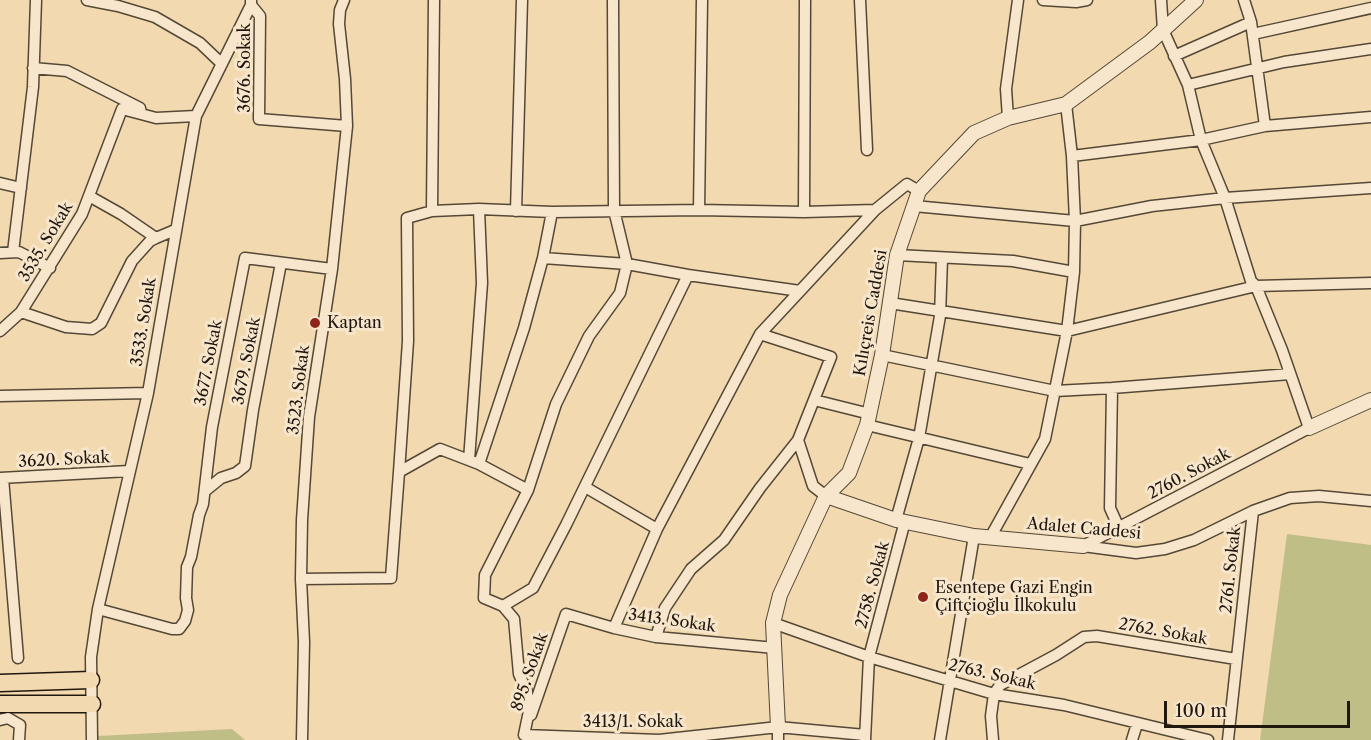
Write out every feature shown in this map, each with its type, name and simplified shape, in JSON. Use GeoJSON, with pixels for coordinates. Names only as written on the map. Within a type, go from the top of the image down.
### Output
{"type":"FeatureCollection","features":[{"type":"Feature","properties":{"kind":"main road"},"geometry":{"type":"LineString","coordinates":[[0,683],[91,680]]}},
{"type":"Feature","properties":{"kind":"main road"},"geometry":{"type":"LineString","coordinates":[[0,704],[92,704]]}},
{"type":"Feature","properties":{"kind":"street"},"geometry":{"type":"LineString","coordinates":[[13,252],[33,68],[36,0]]}},
{"type":"Feature","properties":{"kind":"street"},"geometry":{"type":"LineString","coordinates":[[87,0],[155,17],[200,43],[222,64]]}},
{"type":"Feature","properties":{"kind":"street"},"geometry":{"type":"LineString","coordinates":[[432,211],[434,0]]}},
{"type":"Feature","properties":{"kind":"street"},"geometry":{"type":"LineString","coordinates":[[516,211],[522,0]]}},
{"type":"Feature","properties":{"kind":"street"},"geometry":{"type":"LineString","coordinates":[[523,737],[529,711],[527,692],[519,674],[514,619],[503,606],[484,598],[485,575],[528,490],[556,404],[588,336],[620,293],[627,264],[614,210],[613,0]]}},
{"type":"Feature","properties":{"kind":"street"},"geometry":{"type":"LineString","coordinates":[[699,210],[702,0]]}},
{"type":"Feature","properties":{"kind":"street"},"geometry":{"type":"LineString","coordinates":[[804,212],[805,0]]}},
{"type":"Feature","properties":{"kind":"street"},"geometry":{"type":"LineString","coordinates":[[860,0],[867,150]]}},
{"type":"Feature","properties":{"kind":"street"},"geometry":{"type":"LineString","coordinates":[[1008,118],[1006,89],[1018,0]]}},
{"type":"Feature","properties":{"kind":"street"},"geometry":{"type":"LineString","coordinates":[[1043,0],[1076,2],[1087,0]]}},
{"type":"Feature","properties":{"kind":"street"},"geometry":{"type":"LineString","coordinates":[[1161,0],[1163,30],[1188,85],[1201,140],[1225,198],[1251,280],[1256,286],[1309,428],[1371,400]]}},
{"type":"Feature","properties":{"kind":"street"},"geometry":{"type":"LineString","coordinates":[[614,628],[657,529],[760,334],[875,210],[907,184],[918,190],[974,133],[1008,118],[1066,104],[1150,42],[1196,0]]}},
{"type":"Feature","properties":{"kind":"street"},"geometry":{"type":"LineString","coordinates":[[1244,0],[1251,22],[1265,126]]}},
{"type":"Feature","properties":{"kind":"street","name":"3533. Sokak"},"geometry":{"type":"LineString","coordinates":[[92,740],[91,657],[98,609],[148,393],[196,116],[251,2]]}},
{"type":"Feature","properties":{"kind":"street","name":"3676. Sokak"},"geometry":{"type":"LineString","coordinates":[[251,2],[260,16],[259,119],[347,126]]}},
{"type":"Feature","properties":{"kind":"street","name":"3523. Sokak"},"geometry":{"type":"LineString","coordinates":[[302,740],[304,642],[301,579],[302,520],[309,417],[332,269],[347,126],[339,24],[341,2]]}},
{"type":"Feature","properties":{"kind":"street"},"geometry":{"type":"LineString","coordinates":[[1253,34],[1371,8]]}},
{"type":"Feature","properties":{"kind":"street"},"geometry":{"type":"LineString","coordinates":[[1174,56],[1251,22]]}},
{"type":"Feature","properties":{"kind":"street"},"geometry":{"type":"LineString","coordinates":[[1188,85],[1258,67],[1371,49]]}},
{"type":"Feature","properties":{"kind":"street"},"geometry":{"type":"LineString","coordinates":[[33,68],[67,71],[140,108],[141,114],[156,118],[196,116]]}},
{"type":"Feature","properties":{"kind":"street"},"geometry":{"type":"LineString","coordinates":[[991,536],[1045,439],[1067,331],[1074,272],[1075,221],[1072,156],[1066,104]]}},
{"type":"Feature","properties":{"kind":"street","name":"3535. Sokak"},"geometry":{"type":"LineString","coordinates":[[0,331],[21,312],[82,214],[123,109],[141,114]]}},
{"type":"Feature","properties":{"kind":"street"},"geometry":{"type":"LineString","coordinates":[[1072,156],[1201,140],[1265,126],[1371,117]]}},
{"type":"Feature","properties":{"kind":"street"},"geometry":{"type":"LineString","coordinates":[[0,183],[21,188]]}},
{"type":"Feature","properties":{"kind":"street"},"geometry":{"type":"LineString","coordinates":[[914,206],[954,212],[1075,221],[1152,206],[1225,198],[1371,188]]}},
{"type":"Feature","properties":{"kind":"street","name":"Kılıçreis Caddesi"},"geometry":{"type":"LineString","coordinates":[[778,734],[773,623],[780,595],[826,496],[849,473],[868,419],[882,355],[897,255],[918,190]]}},
{"type":"Feature","properties":{"kind":"street"},"geometry":{"type":"LineString","coordinates":[[89,196],[156,238]]}},
{"type":"Feature","properties":{"kind":"street"},"geometry":{"type":"LineString","coordinates":[[469,460],[482,283],[478,209]]}},
{"type":"Feature","properties":{"kind":"street"},"geometry":{"type":"LineString","coordinates":[[301,579],[391,578],[408,341],[407,218],[432,211],[478,209],[552,212],[875,210]]}},
{"type":"Feature","properties":{"kind":"street"},"geometry":{"type":"LineString","coordinates":[[480,464],[524,328],[543,258],[552,212]]}},
{"type":"Feature","properties":{"kind":"street"},"geometry":{"type":"LineString","coordinates":[[21,312],[66,327],[92,328],[101,324],[132,261],[150,241],[175,230]]}},
{"type":"Feature","properties":{"kind":"street"},"geometry":{"type":"LineString","coordinates":[[0,253],[19,252],[50,268]]}},
{"type":"Feature","properties":{"kind":"street"},"geometry":{"type":"LineString","coordinates":[[897,255],[1013,261],[1074,272]]}},
{"type":"Feature","properties":{"kind":"street","name":"3677. Sokak"},"geometry":{"type":"LineString","coordinates":[[98,609],[179,629],[185,621],[189,610],[186,598],[187,567],[205,491],[212,427],[245,258],[281,263]]}},
{"type":"Feature","properties":{"kind":"street"},"geometry":{"type":"LineString","coordinates":[[543,258],[627,264],[800,291]]}},
{"type":"Feature","properties":{"kind":"street","name":"2758. Sokak"},"geometry":{"type":"LineString","coordinates":[[865,737],[869,657],[901,520],[932,365],[940,310],[942,258]]}},
{"type":"Feature","properties":{"kind":"street"},"geometry":{"type":"LineString","coordinates":[[281,263],[332,269]]}},
{"type":"Feature","properties":{"kind":"street","name":"3679. Sokak"},"geometry":{"type":"LineString","coordinates":[[205,491],[221,478],[236,473],[245,466],[253,410],[281,263]]}},
{"type":"Feature","properties":{"kind":"street"},"geometry":{"type":"LineString","coordinates":[[503,606],[533,588],[585,488],[688,275]]}},
{"type":"Feature","properties":{"kind":"street"},"geometry":{"type":"LineString","coordinates":[[890,303],[1067,331],[1256,286],[1371,283]]}},
{"type":"Feature","properties":{"kind":"street"},"geometry":{"type":"LineString","coordinates":[[656,637],[664,608],[691,569],[724,540],[760,488],[798,440],[831,357],[760,334]]}},
{"type":"Feature","properties":{"kind":"street"},"geometry":{"type":"LineString","coordinates":[[882,355],[1055,391],[1290,374]]}},
{"type":"Feature","properties":{"kind":"street"},"geometry":{"type":"LineString","coordinates":[[1112,388],[1110,508],[1119,528]]}},
{"type":"Feature","properties":{"kind":"street"},"geometry":{"type":"LineString","coordinates":[[0,396],[148,393]]}},
{"type":"Feature","properties":{"kind":"street"},"geometry":{"type":"LineString","coordinates":[[814,400],[918,438],[1030,464]]}},
{"type":"Feature","properties":{"kind":"street","name":"2760. Sokak"},"geometry":{"type":"LineString","coordinates":[[1083,546],[1309,428]]}},
{"type":"Feature","properties":{"kind":"street"},"geometry":{"type":"LineString","coordinates":[[798,440],[813,486],[826,496]]}},
{"type":"Feature","properties":{"kind":"street"},"geometry":{"type":"LineString","coordinates":[[399,472],[440,449],[480,464],[528,490]]}},
{"type":"Feature","properties":{"kind":"street","name":"3620. Sokak"},"geometry":{"type":"LineString","coordinates":[[1,478],[129,471]]}},
{"type":"Feature","properties":{"kind":"street"},"geometry":{"type":"LineString","coordinates":[[1,478],[18,658]]}},
{"type":"Feature","properties":{"kind":"street"},"geometry":{"type":"LineString","coordinates":[[585,488],[657,529]]}},
{"type":"Feature","properties":{"kind":"street","name":"Adalet Caddesi"},"geometry":{"type":"LineString","coordinates":[[826,496],[901,520],[974,536],[1136,553],[1165,549],[1194,540],[1253,511],[1290,498],[1320,496],[1371,501]]}},
{"type":"Feature","properties":{"kind":"street","name":"2761. Sokak"},"geometry":{"type":"LineString","coordinates":[[1228,740],[1253,511]]}},
{"type":"Feature","properties":{"kind":"street"},"geometry":{"type":"LineString","coordinates":[[940,740],[948,680],[974,536]]}},
{"type":"Feature","properties":{"kind":"street","name":"3413. Sokak"},"geometry":{"type":"LineString","coordinates":[[566,614],[656,637],[775,648]]}},
{"type":"Feature","properties":{"kind":"street","name":"895. Sokak"},"geometry":{"type":"LineString","coordinates":[[523,737],[566,614]]}},
{"type":"Feature","properties":{"kind":"street","name":"2763. Sokak"},"geometry":{"type":"LineString","coordinates":[[773,623],[869,657],[994,694],[1064,705],[1208,740]]}},
{"type":"Feature","properties":{"kind":"street","name":"2762. Sokak"},"geometry":{"type":"LineString","coordinates":[[994,694],[1000,685],[1056,656],[1084,637],[1097,636],[1236,659]]}},
{"type":"Feature","properties":{"kind":"street"},"geometry":{"type":"LineString","coordinates":[[993,740],[994,694]]}},
{"type":"Feature","properties":{"kind":"street"},"geometry":{"type":"LineString","coordinates":[[0,720],[8,718],[20,725],[19,740]]}},
{"type":"Feature","properties":{"kind":"street"},"geometry":{"type":"LineString","coordinates":[[1132,740],[1137,724]]}},
{"type":"Feature","properties":{"kind":"street","name":"3413/1. Sokak"},"geometry":{"type":"LineString","coordinates":[[523,737],[659,740],[778,734],[865,737]]}},
{"type":"Feature","properties":{"kind":"shaded area"},"geometry":{"type":"Polygon","coordinates":[[[1287,534],[1371,545],[1371,740],[1260,740],[1287,534]]]}},
{"type":"Feature","properties":{"kind":"shaded area"},"geometry":{"type":"Polygon","coordinates":[[[232,729],[245,740],[98,740],[98,736],[232,729]]]}},
{"type":"Feature","properties":{"kind":"place","name":"Kaptan"},"geometry":{"type":"Point","coordinates":[315,323]}},
{"type":"Feature","properties":{"kind":"place","name":"Esentepe Gazi Engin Çiftçioğlu İlkokulu"},"geometry":{"type":"Point","coordinates":[923,597]}}]}
